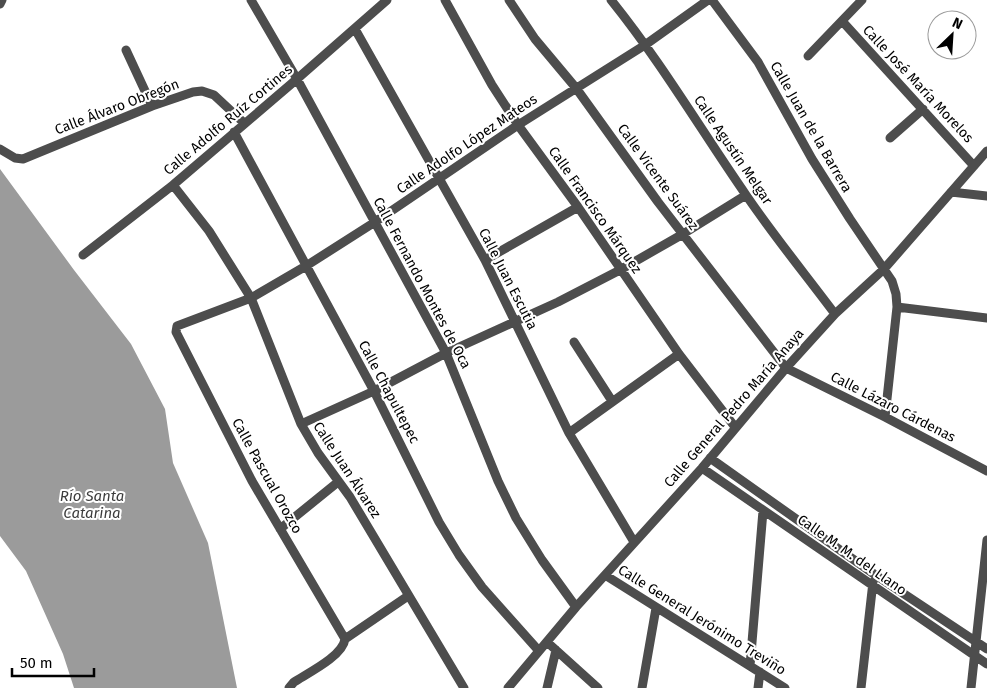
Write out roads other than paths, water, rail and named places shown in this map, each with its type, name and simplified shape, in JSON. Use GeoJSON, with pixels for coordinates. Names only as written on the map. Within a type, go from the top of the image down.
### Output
{"type":"FeatureCollection","features":[{"type":"Feature","properties":{"kind":"street"},"geometry":{"type":"LineString","coordinates":[[0,4],[2,0]]}},
{"type":"Feature","properties":{"kind":"street","name":"Calle Fernando Montes de Oca"},"geometry":{"type":"LineString","coordinates":[[251,0],[297,79],[446,353],[498,481],[516,518],[542,560],[576,608]]}},
{"type":"Feature","properties":{"kind":"street","name":"Calle Adolfo Ruíz Cortines"},"geometry":{"type":"LineString","coordinates":[[83,255],[174,185],[387,0]]}},
{"type":"Feature","properties":{"kind":"street","name":"Calle Francisco Márquez"},"geometry":{"type":"LineString","coordinates":[[445,0],[492,85],[518,125],[679,354],[735,427]]}},
{"type":"Feature","properties":{"kind":"street","name":"Calle Vicente Suárez"},"geometry":{"type":"LineString","coordinates":[[509,0],[536,39],[576,88],[683,234],[786,368]]}},
{"type":"Feature","properties":{"kind":"street","name":"Calle Agustín Melgar"},"geometry":{"type":"LineString","coordinates":[[611,0],[645,45],[746,195],[835,314]]}},
{"type":"Feature","properties":{"kind":"street","name":"Calle Adolfo López Mateos"},"geometry":{"type":"LineString","coordinates":[[180,324],[251,298],[306,266],[375,222],[518,125],[645,45],[708,0]]}},
{"type":"Feature","properties":{"kind":"street","name":"Calle Juan de la Barrera"},"geometry":{"type":"LineString","coordinates":[[712,0],[758,62],[812,159],[892,281],[897,307],[885,417]]}},
{"type":"Feature","properties":{"kind":"street"},"geometry":{"type":"LineString","coordinates":[[808,56],[862,0]]}},
{"type":"Feature","properties":{"kind":"street","name":"Calle José María Morelos"},"geometry":{"type":"LineString","coordinates":[[842,21],[974,166]]}},
{"type":"Feature","properties":{"kind":"street","name":"Calle Juan Escutia"},"geometry":{"type":"LineString","coordinates":[[355,29],[485,260],[569,433],[634,542]]}},
{"type":"Feature","properties":{"kind":"street"},"geometry":{"type":"LineString","coordinates":[[126,50],[152,106]]}},
{"type":"Feature","properties":{"kind":"street","name":"Calle Álvaro Obregón"},"geometry":{"type":"LineString","coordinates":[[0,149],[21,160],[152,106],[193,92],[202,91],[219,98],[244,123]]}},
{"type":"Feature","properties":{"kind":"street"},"geometry":{"type":"LineString","coordinates":[[890,138],[923,109]]}},
{"type":"Feature","properties":{"kind":"street","name":"Calle Chapultepec"},"geometry":{"type":"LineString","coordinates":[[234,132],[374,391],[425,496],[460,555],[482,587],[539,651]]}},
{"type":"Feature","properties":{"kind":"street","name":"Calle General Pedro María Anaya"},"geometry":{"type":"LineString","coordinates":[[508,688],[604,575],[702,468],[786,368],[835,314],[884,269],[987,151]]}},
{"type":"Feature","properties":{"kind":"street","name":"Calle Juan Álvarez"},"geometry":{"type":"LineString","coordinates":[[174,185],[209,231],[251,298],[301,424],[318,453],[350,497],[464,688]]}},
{"type":"Feature","properties":{"kind":"street"},"geometry":{"type":"LineString","coordinates":[[951,192],[987,196]]}},
{"type":"Feature","properties":{"kind":"street"},"geometry":{"type":"LineString","coordinates":[[301,424],[374,391],[446,353],[516,322],[620,270],[746,195]]}},
{"type":"Feature","properties":{"kind":"street"},"geometry":{"type":"LineString","coordinates":[[485,260],[578,208]]}},
{"type":"Feature","properties":{"kind":"street"},"geometry":{"type":"LineString","coordinates":[[897,307],[987,318]]}},
{"type":"Feature","properties":{"kind":"street","name":"Calle Pascual Orozco"},"geometry":{"type":"LineString","coordinates":[[180,324],[176,332],[252,481],[345,639]]}},
{"type":"Feature","properties":{"kind":"street"},"geometry":{"type":"LineString","coordinates":[[574,342],[612,400]]}},
{"type":"Feature","properties":{"kind":"street"},"geometry":{"type":"LineString","coordinates":[[569,433],[612,400],[679,354]]}},
{"type":"Feature","properties":{"kind":"street","name":"Calle Lázaro Cárdenas"},"geometry":{"type":"LineString","coordinates":[[786,368],[885,417],[987,471]]}},
{"type":"Feature","properties":{"kind":"street","name":"Calle M. M. del Llano"},"geometry":{"type":"LineString","coordinates":[[710,458],[874,574],[987,649]]}},
{"type":"Feature","properties":{"kind":"street","name":"Calle M. M. del Llano"},"geometry":{"type":"LineString","coordinates":[[702,468],[987,664]]}},
{"type":"Feature","properties":{"kind":"street"},"geometry":{"type":"LineString","coordinates":[[280,529],[338,482]]}},
{"type":"Feature","properties":{"kind":"street"},"geometry":{"type":"LineString","coordinates":[[750,666],[763,511]]}},
{"type":"Feature","properties":{"kind":"street"},"geometry":{"type":"LineString","coordinates":[[971,688],[987,540]]}},
{"type":"Feature","properties":{"kind":"street"},"geometry":{"type":"LineString","coordinates":[[861,688],[874,574]]}},
{"type":"Feature","properties":{"kind":"street","name":"Calle General Jerónimo Treviño"},"geometry":{"type":"LineString","coordinates":[[604,575],[786,688]]}},
{"type":"Feature","properties":{"kind":"street"},"geometry":{"type":"LineString","coordinates":[[289,688],[294,682],[334,656],[345,643],[345,639],[408,596]]}},
{"type":"Feature","properties":{"kind":"street"},"geometry":{"type":"LineString","coordinates":[[642,688],[656,608]]}},
{"type":"Feature","properties":{"kind":"street"},"geometry":{"type":"LineString","coordinates":[[547,642],[598,688]]}},
{"type":"Feature","properties":{"kind":"street"},"geometry":{"type":"LineString","coordinates":[[547,688],[556,650]]}},
{"type":"Feature","properties":{"kind":"street"},"geometry":{"type":"LineString","coordinates":[[758,688],[760,672]]}},
{"type":"Feature","properties":{"kind":"water","name":"Río Santa Catarina"},"geometry":{"type":"Polygon","coordinates":[[[0,169],[131,344],[165,409],[173,463],[208,543],[237,688],[74,688],[63,654],[26,571],[0,536],[0,169]]]}}]}
